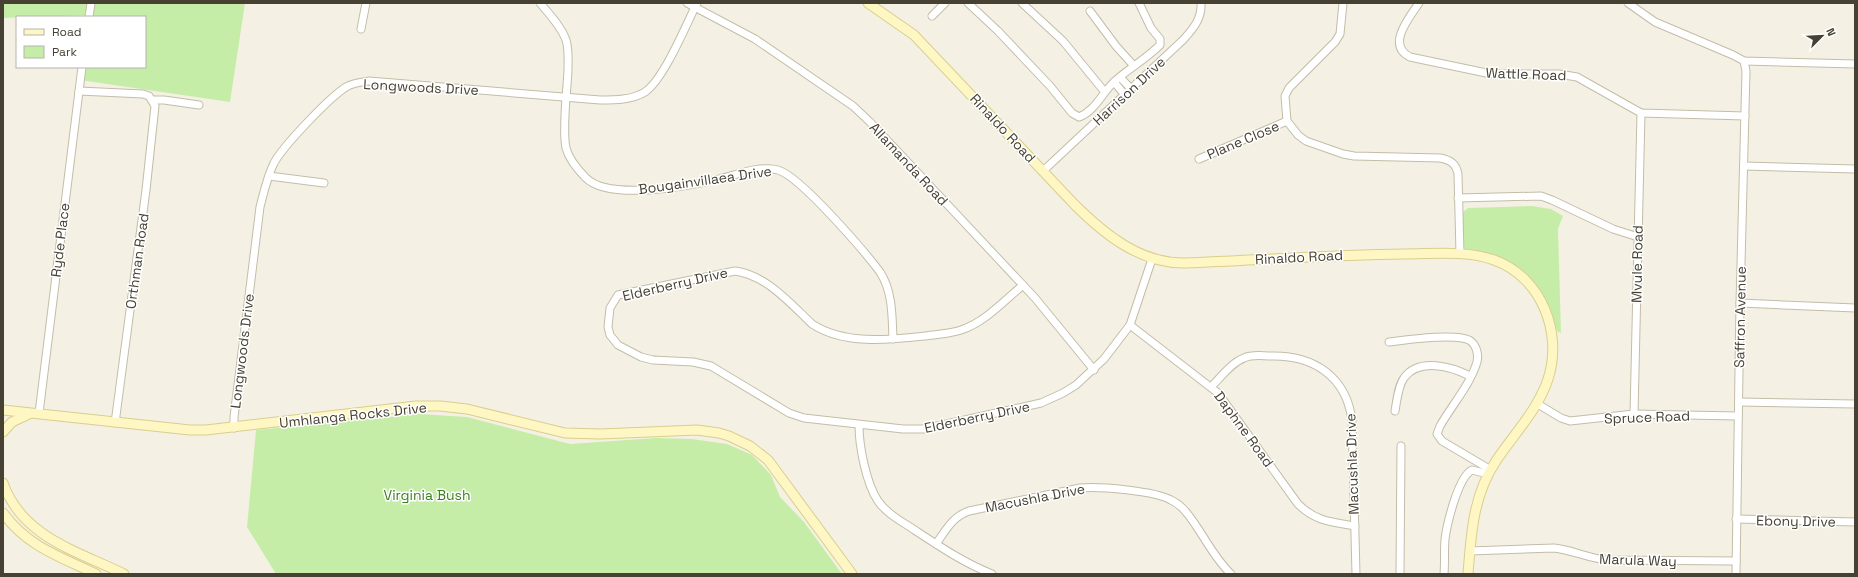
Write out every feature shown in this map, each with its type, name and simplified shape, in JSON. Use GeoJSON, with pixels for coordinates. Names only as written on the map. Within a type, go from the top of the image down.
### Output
{"type":"FeatureCollection","features":[{"type":"Feature","properties":{"kind":"street"},"geometry":{"type":"LineString","coordinates":[[89,16],[91,3]]}},
{"type":"Feature","properties":{"kind":"street"},"geometry":{"type":"LineString","coordinates":[[361,29],[366,3]]}},
{"type":"Feature","properties":{"kind":"street","name":"Bougainvillaea Drive"},"geometry":{"type":"LineString","coordinates":[[540,3],[556,23],[565,39],[568,56],[565,136],[566,150],[572,161],[587,179],[593,184],[603,187],[628,190],[662,189],[701,183],[746,172],[770,169],[779,170],[790,176],[818,203],[886,280],[891,304],[893,340]]}},
{"type":"Feature","properties":{"kind":"street","name":"Allamanda Road"},"geometry":{"type":"LineString","coordinates":[[687,3],[696,5],[755,39],[853,106],[870,122],[1023,285],[1094,370]]}},
{"type":"Feature","properties":{"kind":"street","name":"Rinaldo Road"},"geometry":{"type":"LineString","coordinates":[[868,3],[914,35],[1098,228],[1152,259],[1164,262],[1186,263],[1352,254],[1460,254],[1495,260],[1509,267],[1528,284],[1542,304],[1550,321],[1554,338],[1552,363],[1548,381],[1536,403],[1489,472],[1474,513],[1468,574]]}},
{"type":"Feature","properties":{"kind":"street"},"geometry":{"type":"LineString","coordinates":[[932,16],[945,3]]}},
{"type":"Feature","properties":{"kind":"street"},"geometry":{"type":"LineString","coordinates":[[968,3],[998,31],[1076,116],[1079,117],[1097,103],[1104,92],[1114,82],[1148,57],[1160,45],[1161,43],[1158,36],[1148,22],[1139,3]]}},
{"type":"Feature","properties":{"kind":"street"},"geometry":{"type":"LineString","coordinates":[[1022,3],[1063,41],[1104,92]]}},
{"type":"Feature","properties":{"kind":"street","name":"Harrison Drive"},"geometry":{"type":"LineString","coordinates":[[1043,171],[1194,29],[1199,18],[1201,3]]}},
{"type":"Feature","properties":{"kind":"street"},"geometry":{"type":"LineString","coordinates":[[1343,3],[1340,34],[1335,42],[1289,88],[1285,96],[1287,121],[1298,135],[1306,141],[1343,154],[1366,157],[1448,159],[1453,162],[1458,174],[1460,254]]}},
{"type":"Feature","properties":{"kind":"street","name":"Wattle Road"},"geometry":{"type":"LineString","coordinates":[[1419,3],[1400,35],[1399,42],[1401,50],[1406,54],[1463,69],[1492,74],[1559,74],[1572,76],[1591,83],[1642,113],[1745,116]]}},
{"type":"Feature","properties":{"kind":"street"},"geometry":{"type":"LineString","coordinates":[[1628,3],[1655,22],[1744,61],[1855,64]]}},
{"type":"Feature","properties":{"kind":"street","name":"Longwoods Drive"},"geometry":{"type":"LineString","coordinates":[[234,428],[234,417],[260,207],[269,176],[274,163],[291,140],[335,95],[346,87],[369,81],[600,100],[621,100],[638,96],[645,92],[657,80],[696,5]]}},
{"type":"Feature","properties":{"kind":"street"},"geometry":{"type":"LineString","coordinates":[[1090,11],[1116,46],[1134,66]]}},
{"type":"Feature","properties":{"kind":"street","name":"Saffron Avenue"},"geometry":{"type":"LineString","coordinates":[[1736,574],[1740,303],[1746,71],[1744,61]]}},
{"type":"Feature","properties":{"kind":"street","name":"Ryde Place"},"geometry":{"type":"LineString","coordinates":[[35,413],[82,68]]}},
{"type":"Feature","properties":{"kind":"street"},"geometry":{"type":"LineString","coordinates":[[1120,77],[1131,89]]}},
{"type":"Feature","properties":{"kind":"street"},"geometry":{"type":"LineString","coordinates":[[1114,82],[1125,95]]}},
{"type":"Feature","properties":{"kind":"street"},"geometry":{"type":"LineString","coordinates":[[79,91],[143,94],[149,96],[153,100],[199,105]]}},
{"type":"Feature","properties":{"kind":"street","name":"Orthman Road"},"geometry":{"type":"LineString","coordinates":[[115,423],[148,174],[155,113],[153,100]]}},
{"type":"Feature","properties":{"kind":"street","name":"Mvule Road"},"geometry":{"type":"LineString","coordinates":[[1634,414],[1642,113]]}},
{"type":"Feature","properties":{"kind":"street","name":"Plane Close"},"geometry":{"type":"LineString","coordinates":[[1199,159],[1287,121]]}},
{"type":"Feature","properties":{"kind":"street"},"geometry":{"type":"LineString","coordinates":[[1744,166],[1855,169]]}},
{"type":"Feature","properties":{"kind":"street"},"geometry":{"type":"LineString","coordinates":[[269,176],[324,183]]}},
{"type":"Feature","properties":{"kind":"street"},"geometry":{"type":"LineString","coordinates":[[1458,198],[1541,196],[1613,230],[1638,237]]}},
{"type":"Feature","properties":{"kind":"street","name":"Elderberry Drive"},"geometry":{"type":"LineString","coordinates":[[1023,285],[981,320],[961,330],[893,340],[841,336],[821,330],[758,278],[748,272],[735,270],[618,295],[611,304],[608,327],[610,335],[618,345],[625,350],[641,357],[653,360],[693,362],[711,366],[789,413],[804,418],[858,425],[903,429],[924,429],[1026,407],[1063,394],[1094,370],[1118,342],[1130,325],[1152,259]]}},
{"type":"Feature","properties":{"kind":"street"},"geometry":{"type":"LineString","coordinates":[[1740,303],[1855,308]]}},
{"type":"Feature","properties":{"kind":"street","name":"Daphne Road"},"geometry":{"type":"LineString","coordinates":[[1130,325],[1212,386],[1298,504],[1305,511],[1319,519],[1355,526]]}},
{"type":"Feature","properties":{"kind":"street"},"geometry":{"type":"LineString","coordinates":[[1389,342],[1437,338],[1460,338],[1469,340],[1476,349],[1478,354],[1477,361],[1470,376],[1440,426],[1437,434],[1442,441],[1489,472]]}},
{"type":"Feature","properties":{"kind":"street","name":"Macushla Drive"},"geometry":{"type":"LineString","coordinates":[[1212,386],[1236,362],[1250,356],[1288,356],[1304,359],[1319,366],[1335,381],[1345,395],[1350,406],[1352,420],[1356,574]]}},
{"type":"Feature","properties":{"kind":"street"},"geometry":{"type":"LineString","coordinates":[[1395,411],[1403,378],[1408,372],[1427,366],[1450,367],[1470,376]]}},
{"type":"Feature","properties":{"kind":"street"},"geometry":{"type":"LineString","coordinates":[[1739,402],[1855,404]]}},
{"type":"Feature","properties":{"kind":"street","name":"Spruce Road"},"geometry":{"type":"LineString","coordinates":[[1536,403],[1561,418],[1570,421],[1634,414],[1738,416]]}},
{"type":"Feature","properties":{"kind":"street","name":"Umhlanga Rocks Drive"},"geometry":{"type":"LineString","coordinates":[[3,410],[190,430],[234,428],[429,406],[467,409],[566,433],[600,434],[697,430],[719,433],[741,441],[768,460],[852,574]]}},
{"type":"Feature","properties":{"kind":"street"},"geometry":{"type":"LineString","coordinates":[[3,432],[12,422],[35,413]]}},
{"type":"Feature","properties":{"kind":"street"},"geometry":{"type":"LineString","coordinates":[[858,425],[859,438],[870,485],[879,502],[896,518],[948,553],[992,574]]}},
{"type":"Feature","properties":{"kind":"street"},"geometry":{"type":"LineString","coordinates":[[1400,574],[1401,446]]}},
{"type":"Feature","properties":{"kind":"street"},"geometry":{"type":"LineString","coordinates":[[1444,574],[1446,533],[1460,487],[1470,470],[1489,472]]}},
{"type":"Feature","properties":{"kind":"street"},"geometry":{"type":"LineString","coordinates":[[3,483],[14,507],[34,528],[47,537],[124,574]]}},
{"type":"Feature","properties":{"kind":"street","name":"Macushla Drive"},"geometry":{"type":"LineString","coordinates":[[936,544],[952,521],[964,513],[1080,488],[1098,487],[1159,496],[1171,500],[1186,512],[1212,551],[1231,574]]}},
{"type":"Feature","properties":{"kind":"street"},"geometry":{"type":"LineString","coordinates":[[3,513],[25,538],[40,547],[96,574]]}},
{"type":"Feature","properties":{"kind":"street","name":"Ebony Drive"},"geometry":{"type":"LineString","coordinates":[[1736,519],[1855,522]]}},
{"type":"Feature","properties":{"kind":"street","name":"Marula Way"},"geometry":{"type":"LineString","coordinates":[[1470,551],[1554,548],[1568,550],[1587,557],[1606,560],[1736,562]]}},
{"type":"Feature","properties":{"kind":"green space"},"geometry":{"type":"Polygon","coordinates":[[[3,3],[245,3],[230,102],[80,80],[82,68],[146,68],[146,16],[16,16],[16,18],[3,18],[3,3]]]}},
{"type":"Feature","properties":{"kind":"green space"},"geometry":{"type":"Polygon","coordinates":[[[1532,206],[1551,209],[1563,216],[1558,229],[1561,333],[1557,331],[1550,310],[1526,282],[1492,259],[1461,256],[1462,213],[1468,208],[1532,206]]]}},
{"type":"Feature","properties":{"kind":"green space","name":"Virginia Bush"},"geometry":{"type":"Polygon","coordinates":[[[419,414],[467,417],[570,444],[656,438],[692,439],[727,444],[752,455],[771,475],[780,497],[804,522],[842,574],[276,574],[247,527],[256,430],[419,414]]]}}]}
